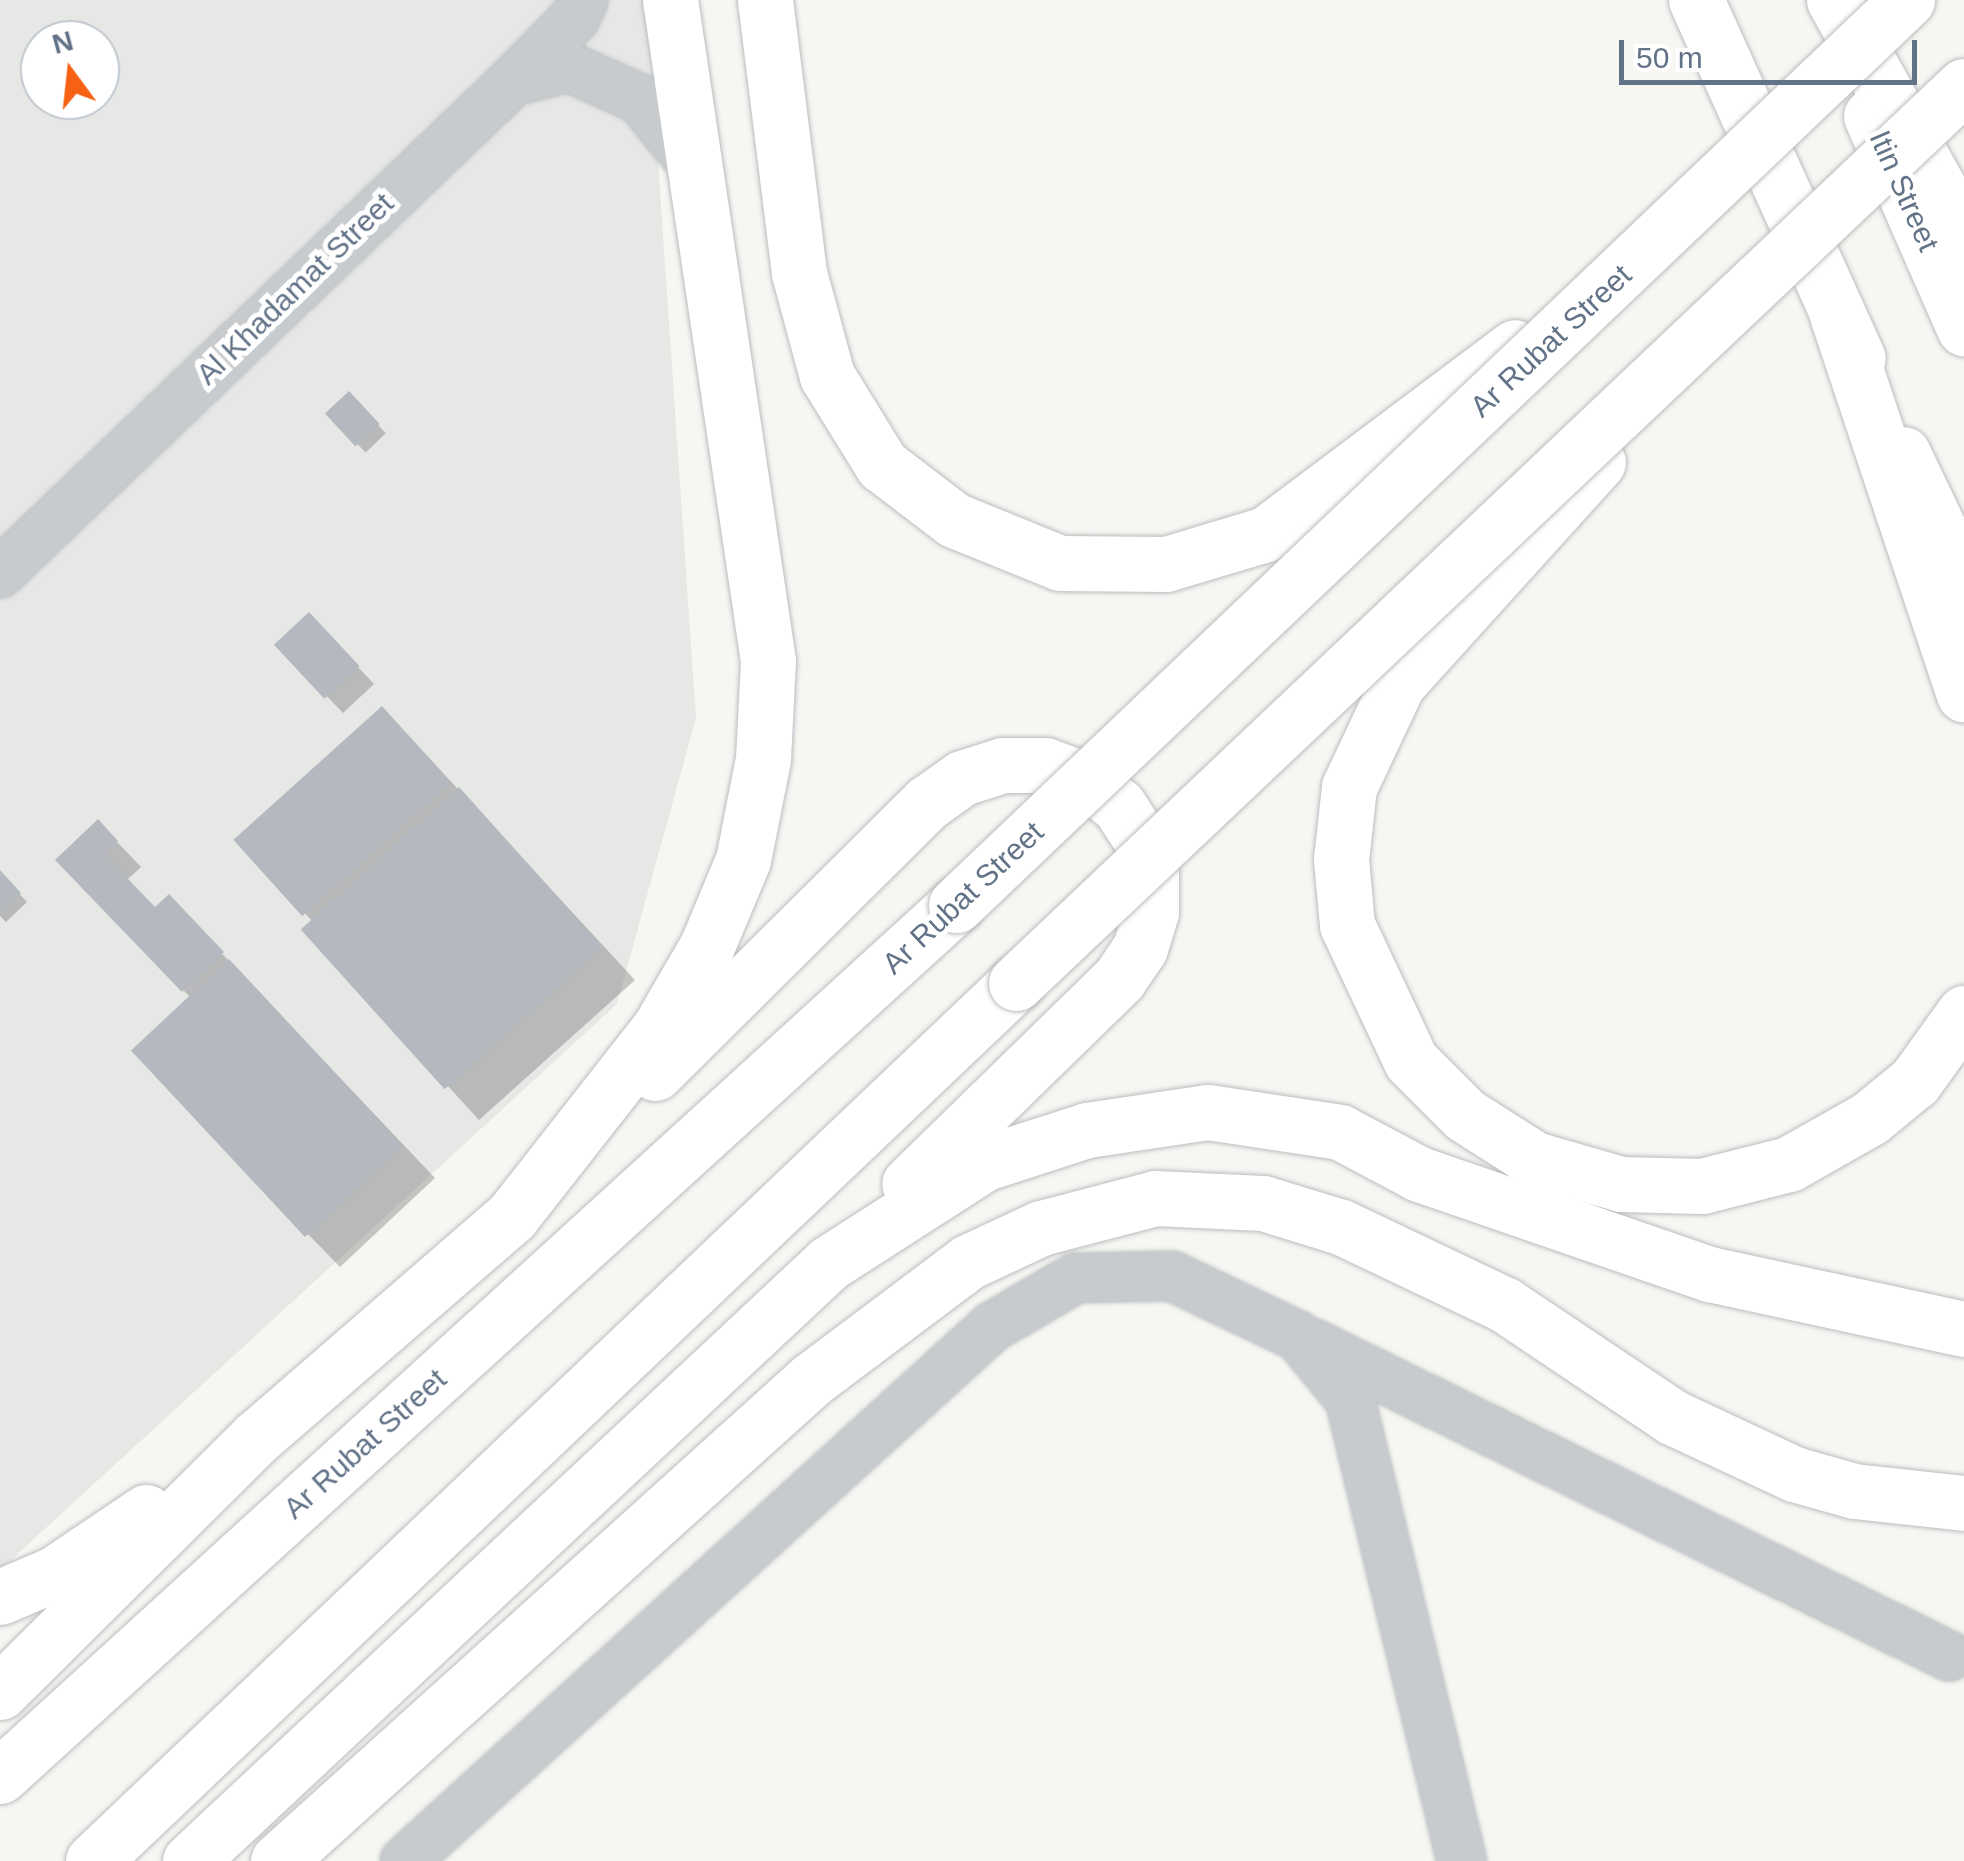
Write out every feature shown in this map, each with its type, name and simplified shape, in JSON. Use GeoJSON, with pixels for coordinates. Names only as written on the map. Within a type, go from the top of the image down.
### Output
{"type":"FeatureCollection","features":[{"type":"Feature","properties":{"kind":"main road"},"geometry":{"type":"LineString","coordinates":[[512,1216],[660,1027],[707,946],[743,860],[764,759],[768,660],[756,553],[670,0]]}},
{"type":"Feature","properties":{"kind":"main road"},"geometry":{"type":"LineString","coordinates":[[765,0],[799,273],[827,376],[882,465],[954,520],[1060,563],[1166,564],[1266,534],[1662,236]]}},
{"type":"Feature","properties":{"kind":"main road"},"geometry":{"type":"LineString","coordinates":[[1696,0],[1837,315],[1964,582]]}},
{"type":"Feature","properties":{"kind":"main road","name":"Itin Street"},"geometry":{"type":"LineString","coordinates":[[1820,0],[1964,328]]}},
{"type":"Feature","properties":{"kind":"main road"},"geometry":{"type":"LineString","coordinates":[[1834,0],[1964,234]]}},
{"type":"Feature","properties":{"kind":"main road","name":"Ar Rubat Street"},"geometry":{"type":"LineString","coordinates":[[0,1776],[956,905],[1908,0]]}},
{"type":"Feature","properties":{"kind":"main road"},"geometry":{"type":"LineString","coordinates":[[93,1861],[1964,86]]}},
{"type":"Feature","properties":{"kind":"main road"},"geometry":{"type":"LineString","coordinates":[[1769,273],[1398,683],[1349,786],[1341,859],[1347,925],[1373,990],[1412,1061],[1465,1115],[1534,1158],[1637,1184],[1702,1186],[1788,1164],[1870,1118],[1914,1081],[1964,1013]]}},
{"type":"Feature","properties":{"kind":"main road"},"geometry":{"type":"LineString","coordinates":[[1837,315],[1964,694]]}},
{"type":"Feature","properties":{"kind":"main road"},"geometry":{"type":"LineString","coordinates":[[0,1692],[256,1437],[512,1216],[928,803],[962,778],[1003,764],[1046,765],[1086,780],[1119,806],[1140,838],[1151,893],[1140,948],[1119,979],[828,1263],[190,1861]]}},
{"type":"Feature","properties":{"kind":"main road"},"geometry":{"type":"LineString","coordinates":[[828,1263],[986,1163],[1087,1130],[1208,1112],[1340,1132],[1420,1174],[1709,1274],[1964,1329]]}},
{"type":"Feature","properties":{"kind":"main road"},"geometry":{"type":"LineString","coordinates":[[278,1861],[811,1380],[968,1262],[1041,1228],[1155,1198],[1210,1197],[1299,1212],[1505,1305],[1672,1417],[1809,1478],[1854,1491],[1964,1504]]}},
{"type":"Feature","properties":{"kind":"main road"},"geometry":{"type":"LineString","coordinates":[[0,1596],[54,1574],[256,1437]]}},
{"type":"Feature","properties":{"kind":"street","name":"Al Khadamat Street"},"geometry":{"type":"LineString","coordinates":[[0,573],[512,81],[576,18],[583,0]]}},
{"type":"Feature","properties":{"kind":"street"},"geometry":{"type":"LineString","coordinates":[[512,81],[570,66],[640,98],[694,166]]}},
{"type":"Feature","properties":{"kind":"street"},"geometry":{"type":"LineString","coordinates":[[405,1861],[992,1327],[1076,1278],[1172,1276],[1949,1656]]}},
{"type":"Feature","properties":{"kind":"street"},"geometry":{"type":"LineString","coordinates":[[1298,1336],[1350,1399],[1366,1444],[1462,1861]]}},
{"type":"Feature","properties":{"kind":"shaded area"},"geometry":{"type":"Polygon","coordinates":[[[0,0],[647,0],[696,718],[617,1004],[0,1570],[0,0]]]}},
{"type":"Feature","properties":{"kind":"building"},"geometry":{"type":"Polygon","coordinates":[[[349,391],[380,424],[356,446],[325,414],[349,391]]]}},
{"type":"Feature","properties":{"kind":"building"},"geometry":{"type":"Polygon","coordinates":[[[309,612],[359,666],[324,699],[274,645],[309,612]]]}},
{"type":"Feature","properties":{"kind":"building"},"geometry":{"type":"Polygon","coordinates":[[[382,706],[451,783],[302,916],[233,840],[382,706]]]}},
{"type":"Feature","properties":{"kind":"building"},"geometry":{"type":"Polygon","coordinates":[[[459,787],[603,947],[445,1089],[301,930],[459,787]]]}},
{"type":"Feature","properties":{"kind":"building"},"geometry":{"type":"Polygon","coordinates":[[[98,819],[118,841],[104,854],[155,907],[169,894],[224,952],[182,992],[55,860],[98,819]]]}},
{"type":"Feature","properties":{"kind":"building"},"geometry":{"type":"Polygon","coordinates":[[[0,870],[21,893],[0,913],[0,870]]]}},
{"type":"Feature","properties":{"kind":"building"},"geometry":{"type":"Polygon","coordinates":[[[229,959],[403,1145],[305,1237],[131,1050],[229,959]]]}}]}
